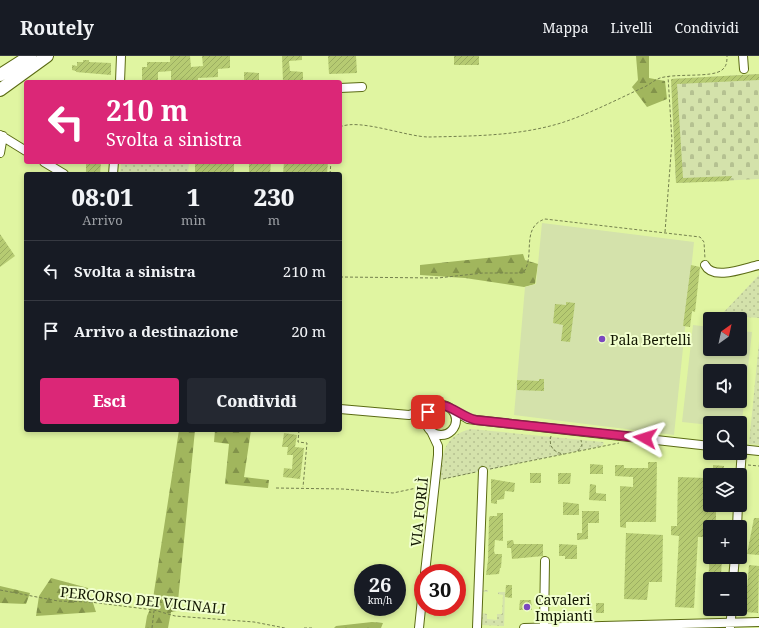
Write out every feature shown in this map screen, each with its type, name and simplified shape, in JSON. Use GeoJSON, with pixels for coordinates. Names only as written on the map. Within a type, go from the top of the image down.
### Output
{"type":"FeatureCollection","features":[{"type":"Feature","properties":{"kind":"main road"},"geometry":{"type":"LineString","coordinates":[[0,75],[30,56]]}},
{"type":"Feature","properties":{"kind":"main road"},"geometry":{"type":"LineString","coordinates":[[0,90],[47,56]]}},
{"type":"Feature","properties":{"kind":"street"},"geometry":{"type":"LineString","coordinates":[[120,80],[121,56]]}},
{"type":"Feature","properties":{"kind":"street"},"geometry":{"type":"LineString","coordinates":[[743,56],[744,69]]}},
{"type":"Feature","properties":{"kind":"street"},"geometry":{"type":"LineString","coordinates":[[342,88],[362,87]]}},
{"type":"Feature","properties":{"kind":"street"},"geometry":{"type":"LineString","coordinates":[[0,153],[1,136],[24,150]]}},
{"type":"Feature","properties":{"kind":"street"},"geometry":{"type":"LineString","coordinates":[[47,164],[61,172]]}},
{"type":"Feature","properties":{"kind":"street"},"geometry":{"type":"LineString","coordinates":[[705,265],[708,269],[719,273],[759,265]]}},
{"type":"Feature","properties":{"kind":"street"},"geometry":{"type":"LineString","coordinates":[[342,409],[409,415],[423,412],[435,406],[445,405],[468,419],[703,445]]}},
{"type":"Feature","properties":{"kind":"street"},"geometry":{"type":"LineString","coordinates":[[429,429],[426,417],[431,408]]}},
{"type":"Feature","properties":{"kind":"street"},"geometry":{"type":"LineString","coordinates":[[452,431],[457,420],[453,410]]}},
{"type":"Feature","properties":{"kind":"street"},"geometry":{"type":"LineString","coordinates":[[409,415],[423,422],[429,429],[440,435],[452,431],[469,421],[476,420]]}},
{"type":"Feature","properties":{"kind":"street","name":"VIA FORLÌ"},"geometry":{"type":"LineString","coordinates":[[426,564],[438,454],[438,446],[429,429]]}},
{"type":"Feature","properties":{"kind":"street","name":"VIA FORLÌ"},"geometry":{"type":"LineString","coordinates":[[438,454],[452,431]]}},
{"type":"Feature","properties":{"kind":"street"},"geometry":{"type":"LineString","coordinates":[[747,450],[759,451]]}},
{"type":"Feature","properties":{"kind":"street"},"geometry":{"type":"LineString","coordinates":[[476,628],[483,471]]}},
{"type":"Feature","properties":{"kind":"street"},"geometry":{"type":"LineString","coordinates":[[544,627],[545,561]]}},
{"type":"Feature","properties":{"kind":"street"},"geometry":{"type":"LineString","coordinates":[[419,628],[420,616]]}},
{"type":"Feature","properties":{"kind":"street"},"geometry":{"type":"LineString","coordinates":[[524,628],[730,625],[759,622]]}},
{"type":"Feature","properties":{"kind":"path"},"geometry":{"type":"LineString","coordinates":[[342,126],[361,126],[426,137],[512,134],[561,122],[619,99],[648,86],[658,79],[668,76],[717,73],[724,69],[727,64],[727,56]]}},
{"type":"Feature","properties":{"kind":"path"},"geometry":{"type":"LineString","coordinates":[[665,232],[672,141],[668,76]]}},
{"type":"Feature","properties":{"kind":"path"},"geometry":{"type":"LineString","coordinates":[[342,277],[438,278],[483,273],[514,274],[524,272],[528,261],[532,228],[538,222],[545,219],[665,232],[702,238],[705,247],[705,265]]}},
{"type":"Feature","properties":{"kind":"path"},"geometry":{"type":"LineString","coordinates":[[558,429],[553,433],[550,443],[557,453],[564,454]]}},
{"type":"Feature","properties":{"kind":"path"},"geometry":{"type":"LineString","coordinates":[[576,431],[582,441],[581,449],[578,452]]}},
{"type":"Feature","properties":{"kind":"path"},"geometry":{"type":"LineString","coordinates":[[299,432],[298,442],[307,443],[303,488]]}},
{"type":"Feature","properties":{"kind":"path"},"geometry":{"type":"LineString","coordinates":[[276,488],[343,489],[393,493],[431,485],[435,482],[483,471],[622,443]]}},
{"type":"Feature","properties":{"kind":"path"},"geometry":{"type":"LineString","coordinates":[[745,464],[759,466]]}},
{"type":"Feature","properties":{"kind":"path","name":"PERCORSO DEI VICINALI"},"geometry":{"type":"LineString","coordinates":[[0,590],[58,602],[90,602],[154,610],[175,616],[254,622],[285,628]]}},
{"type":"Feature","properties":{"kind":"path"},"geometry":{"type":"LineString","coordinates":[[152,628],[154,610]]}},
{"type":"Feature","properties":{"kind":"path"},"geometry":{"type":"LineString","coordinates":[[304,628],[314,628]]}},
{"type":"Feature","properties":{"kind":"green space"},"geometry":{"type":"Polygon","coordinates":[[[636,56],[649,56],[649,78],[665,81],[667,99],[647,107],[632,87],[638,80],[636,56]]]}},
{"type":"Feature","properties":{"kind":"green space"},"geometry":{"type":"Polygon","coordinates":[[[759,74],[759,179],[676,183],[671,79],[759,74]]]}},
{"type":"Feature","properties":{"kind":"green space"},"geometry":{"type":"Polygon","coordinates":[[[121,164],[189,164],[188,172],[120,172],[121,164]]]}},
{"type":"Feature","properties":{"kind":"green space","name":"Pala Bertelli"},"geometry":{"type":"Polygon","coordinates":[[[542,223],[694,242],[674,435],[514,415],[525,287],[536,284],[542,223]]]}},
{"type":"Feature","properties":{"kind":"green space"},"geometry":{"type":"Polygon","coordinates":[[[523,254],[525,260],[538,264],[535,284],[524,287],[465,278],[420,275],[420,265],[523,254]]]}},
{"type":"Feature","properties":{"kind":"green space"},"geometry":{"type":"Polygon","coordinates":[[[759,275],[759,318],[747,317],[747,312],[724,312],[759,275]]]}},
{"type":"Feature","properties":{"kind":"green space"},"geometry":{"type":"Polygon","coordinates":[[[693,325],[703,326],[703,356],[747,356],[747,332],[752,332],[747,376],[747,364],[703,364],[703,408],[743,408],[742,416],[703,416],[703,424],[682,422],[693,325]]]}},
{"type":"Feature","properties":{"kind":"green space"},"geometry":{"type":"Polygon","coordinates":[[[759,342],[759,445],[749,444],[759,342]]]}},
{"type":"Feature","properties":{"kind":"green space"},"geometry":{"type":"Polygon","coordinates":[[[471,429],[604,443],[602,446],[439,480],[443,455],[449,441],[462,432],[471,429]]]}},
{"type":"Feature","properties":{"kind":"green space"},"geometry":{"type":"Polygon","coordinates":[[[179,432],[195,432],[177,611],[171,612],[168,628],[145,628],[147,616],[152,605],[179,432]]]}},
{"type":"Feature","properties":{"kind":"green space"},"geometry":{"type":"Polygon","coordinates":[[[215,432],[251,432],[244,477],[269,480],[268,488],[225,484],[229,444],[214,442],[215,432]]]}},
{"type":"Feature","properties":{"kind":"green space"},"geometry":{"type":"Polygon","coordinates":[[[51,578],[88,588],[96,612],[36,616],[39,596],[51,578]]]}},
{"type":"Feature","properties":{"kind":"green space"},"geometry":{"type":"Polygon","coordinates":[[[0,586],[30,593],[26,604],[0,603],[0,586]]]}},
{"type":"Feature","properties":{"kind":"green space"},"geometry":{"type":"Polygon","coordinates":[[[481,590],[488,590],[488,592],[483,592],[482,613],[487,614],[487,619],[497,620],[497,614],[502,614],[503,595],[498,594],[498,592],[505,592],[504,626],[482,625],[480,623],[481,590]]]}},
{"type":"Feature","properties":{"kind":"green space"},"geometry":{"type":"Polygon","coordinates":[[[372,622],[383,623],[381,628],[334,628],[336,626],[372,622]]]}},
{"type":"Feature","properties":{"kind":"building"},"geometry":{"type":"Polygon","coordinates":[[[170,56],[190,56],[191,67],[203,66],[202,56],[230,56],[230,68],[218,69],[218,77],[198,78],[198,80],[171,80],[171,71],[158,72],[158,80],[142,80],[142,67],[147,67],[147,62],[170,62],[170,56]]]}},
{"type":"Feature","properties":{"kind":"building"},"geometry":{"type":"Polygon","coordinates":[[[282,56],[302,56],[302,60],[289,61],[290,71],[303,72],[303,80],[283,80],[282,56]]]}},
{"type":"Feature","properties":{"kind":"building"},"geometry":{"type":"Polygon","coordinates":[[[328,56],[356,56],[357,73],[329,74],[328,56]]]}},
{"type":"Feature","properties":{"kind":"building"},"geometry":{"type":"Polygon","coordinates":[[[454,56],[479,56],[479,65],[454,65],[454,56]]]}},
{"type":"Feature","properties":{"kind":"building"},"geometry":{"type":"Polygon","coordinates":[[[83,60],[89,60],[89,62],[111,63],[111,75],[76,72],[72,70],[72,65],[77,66],[77,62],[83,62],[83,60]]]}},
{"type":"Feature","properties":{"kind":"building"},"geometry":{"type":"Polygon","coordinates":[[[244,72],[259,73],[259,80],[244,80],[244,72]]]}},
{"type":"Feature","properties":{"kind":"building"},"geometry":{"type":"Polygon","coordinates":[[[759,74],[759,80],[677,84],[683,178],[732,176],[729,181],[676,183],[671,79],[759,74]]]}},
{"type":"Feature","properties":{"kind":"building"},"geometry":{"type":"Polygon","coordinates":[[[86,164],[101,164],[100,172],[86,172],[86,164]]]}},
{"type":"Feature","properties":{"kind":"building"},"geometry":{"type":"Polygon","coordinates":[[[195,164],[234,164],[234,172],[195,172],[195,164]]]}},
{"type":"Feature","properties":{"kind":"building"},"geometry":{"type":"Polygon","coordinates":[[[249,164],[271,164],[270,172],[249,172],[249,164]]]}},
{"type":"Feature","properties":{"kind":"building"},"geometry":{"type":"Polygon","coordinates":[[[284,164],[328,164],[327,172],[283,172],[284,164]]]}},
{"type":"Feature","properties":{"kind":"building"},"geometry":{"type":"Polygon","coordinates":[[[0,234],[15,256],[0,267],[0,234]]]}},
{"type":"Feature","properties":{"kind":"building"},"geometry":{"type":"Polygon","coordinates":[[[691,265],[700,267],[695,312],[692,311],[690,327],[683,326],[691,265]]]}},
{"type":"Feature","properties":{"kind":"building"},"geometry":{"type":"Polygon","coordinates":[[[566,302],[575,303],[570,342],[561,341],[563,325],[553,323],[555,304],[566,305],[566,302]]]}},
{"type":"Feature","properties":{"kind":"building"},"geometry":{"type":"Polygon","coordinates":[[[539,379],[544,379],[544,391],[517,390],[517,380],[539,381],[539,379]]]}},
{"type":"Feature","properties":{"kind":"building"},"geometry":{"type":"Polygon","coordinates":[[[284,433],[297,435],[295,447],[304,448],[300,479],[283,477],[284,468],[292,469],[293,455],[287,455],[288,447],[282,447],[284,433]]]}},
{"type":"Feature","properties":{"kind":"building"},"geometry":{"type":"Polygon","coordinates":[[[648,462],[657,462],[656,522],[626,522],[626,528],[620,527],[620,486],[633,487],[633,477],[615,476],[615,465],[624,465],[624,468],[648,468],[648,462]]]}},
{"type":"Feature","properties":{"kind":"building"},"geometry":{"type":"Polygon","coordinates":[[[590,464],[603,465],[603,474],[590,474],[590,464]]]}},
{"type":"Feature","properties":{"kind":"building"},"geometry":{"type":"Polygon","coordinates":[[[713,465],[724,466],[724,468],[713,468],[713,465]]]}},
{"type":"Feature","properties":{"kind":"building"},"geometry":{"type":"Polygon","coordinates":[[[530,473],[541,473],[541,483],[530,483],[530,473]]]}},
{"type":"Feature","properties":{"kind":"building"},"geometry":{"type":"Polygon","coordinates":[[[558,473],[571,473],[570,484],[558,484],[558,473]]]}},
{"type":"Feature","properties":{"kind":"building"},"geometry":{"type":"Polygon","coordinates":[[[678,477],[703,478],[703,512],[716,512],[716,520],[703,520],[703,537],[698,537],[694,608],[675,607],[679,536],[671,535],[671,526],[677,526],[678,477]]]}},
{"type":"Feature","properties":{"kind":"building"},"geometry":{"type":"Polygon","coordinates":[[[491,479],[515,483],[514,492],[505,491],[504,499],[497,500],[497,504],[491,503],[491,479]]]}},
{"type":"Feature","properties":{"kind":"building"},"geometry":{"type":"Polygon","coordinates":[[[590,484],[596,485],[596,493],[606,494],[606,501],[589,500],[590,484]]]}},
{"type":"Feature","properties":{"kind":"building"},"geometry":{"type":"Polygon","coordinates":[[[563,502],[579,504],[579,515],[563,515],[563,502]]]}},
{"type":"Feature","properties":{"kind":"building"},"geometry":{"type":"Polygon","coordinates":[[[582,511],[599,511],[599,523],[588,523],[588,539],[577,540],[577,533],[582,533],[582,511]]]}},
{"type":"Feature","properties":{"kind":"building"},"geometry":{"type":"Polygon","coordinates":[[[497,513],[503,513],[503,541],[495,540],[494,551],[495,554],[502,554],[501,568],[499,574],[486,575],[488,560],[489,518],[490,516],[497,516],[497,513]]]}},
{"type":"Feature","properties":{"kind":"building"},"geometry":{"type":"Polygon","coordinates":[[[754,518],[759,518],[759,555],[747,554],[754,518]]]}},
{"type":"Feature","properties":{"kind":"building"},"geometry":{"type":"Polygon","coordinates":[[[626,533],[663,535],[662,582],[649,582],[647,600],[624,599],[626,533]]]}},
{"type":"Feature","properties":{"kind":"building"},"geometry":{"type":"Polygon","coordinates":[[[513,540],[514,544],[543,544],[543,556],[512,559],[511,548],[507,548],[507,541],[513,540]]]}},
{"type":"Feature","properties":{"kind":"building"},"geometry":{"type":"Polygon","coordinates":[[[559,544],[577,545],[577,559],[565,559],[565,556],[559,556],[559,544]]]}},
{"type":"Feature","properties":{"kind":"building"},"geometry":{"type":"Polygon","coordinates":[[[709,564],[722,564],[721,572],[709,572],[709,564]]]}},
{"type":"Feature","properties":{"kind":"building"},"geometry":{"type":"Polygon","coordinates":[[[749,565],[759,566],[758,613],[747,612],[749,565]]]}},
{"type":"Feature","properties":{"kind":"building"},"geometry":{"type":"Polygon","coordinates":[[[506,585],[512,585],[512,598],[505,597],[506,585]]]}},
{"type":"Feature","properties":{"kind":"building"},"geometry":{"type":"Polygon","coordinates":[[[520,600],[531,600],[532,610],[519,610],[520,600]]]}},
{"type":"Feature","properties":{"kind":"building"},"geometry":{"type":"Polygon","coordinates":[[[596,603],[604,603],[604,613],[596,613],[596,603]]]}},
{"type":"Feature","properties":{"kind":"place","name":"Pala Bertelli"},"geometry":{"type":"Point","coordinates":[602,339]}},
{"type":"Feature","properties":{"kind":"place","name":"Cavaleri Impianti"},"geometry":{"type":"Point","coordinates":[527,607]}},
{"type":"Feature","properties":{"kind":"route"},"geometry":{"type":"LineString","coordinates":[[428,412],[431,408],[440,404],[450,407],[468,419],[645,438]]}}]}
